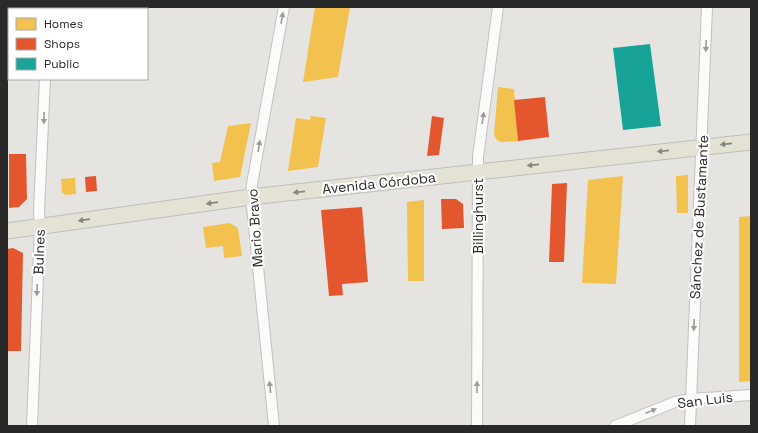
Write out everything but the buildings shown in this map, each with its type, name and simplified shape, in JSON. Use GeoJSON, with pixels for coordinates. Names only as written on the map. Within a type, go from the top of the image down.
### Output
{"type":"FeatureCollection","features":[{"type":"Feature","properties":{"kind":"main road","name":"Avenida Córdoba"},"geometry":{"type":"LineString","coordinates":[[7,231],[251,197],[701,146],[751,142]]}},
{"type":"Feature","properties":{"kind":"street","name":"Mario Bravo"},"geometry":{"type":"LineString","coordinates":[[274,426],[251,197],[252,184],[284,7]]}},
{"type":"Feature","properties":{"kind":"street","name":"Billinghurst"},"geometry":{"type":"LineString","coordinates":[[477,426],[477,172],[498,7]]}},
{"type":"Feature","properties":{"kind":"street","name":"Sánchez de Bustamante"},"geometry":{"type":"LineString","coordinates":[[690,426],[707,7]]}},
{"type":"Feature","properties":{"kind":"street","name":"Bulnes"},"geometry":{"type":"LineString","coordinates":[[32,426],[45,80]]}},
{"type":"Feature","properties":{"kind":"street","name":"San Luis"},"geometry":{"type":"LineString","coordinates":[[615,426],[675,402],[691,399],[751,395]]}}]}
